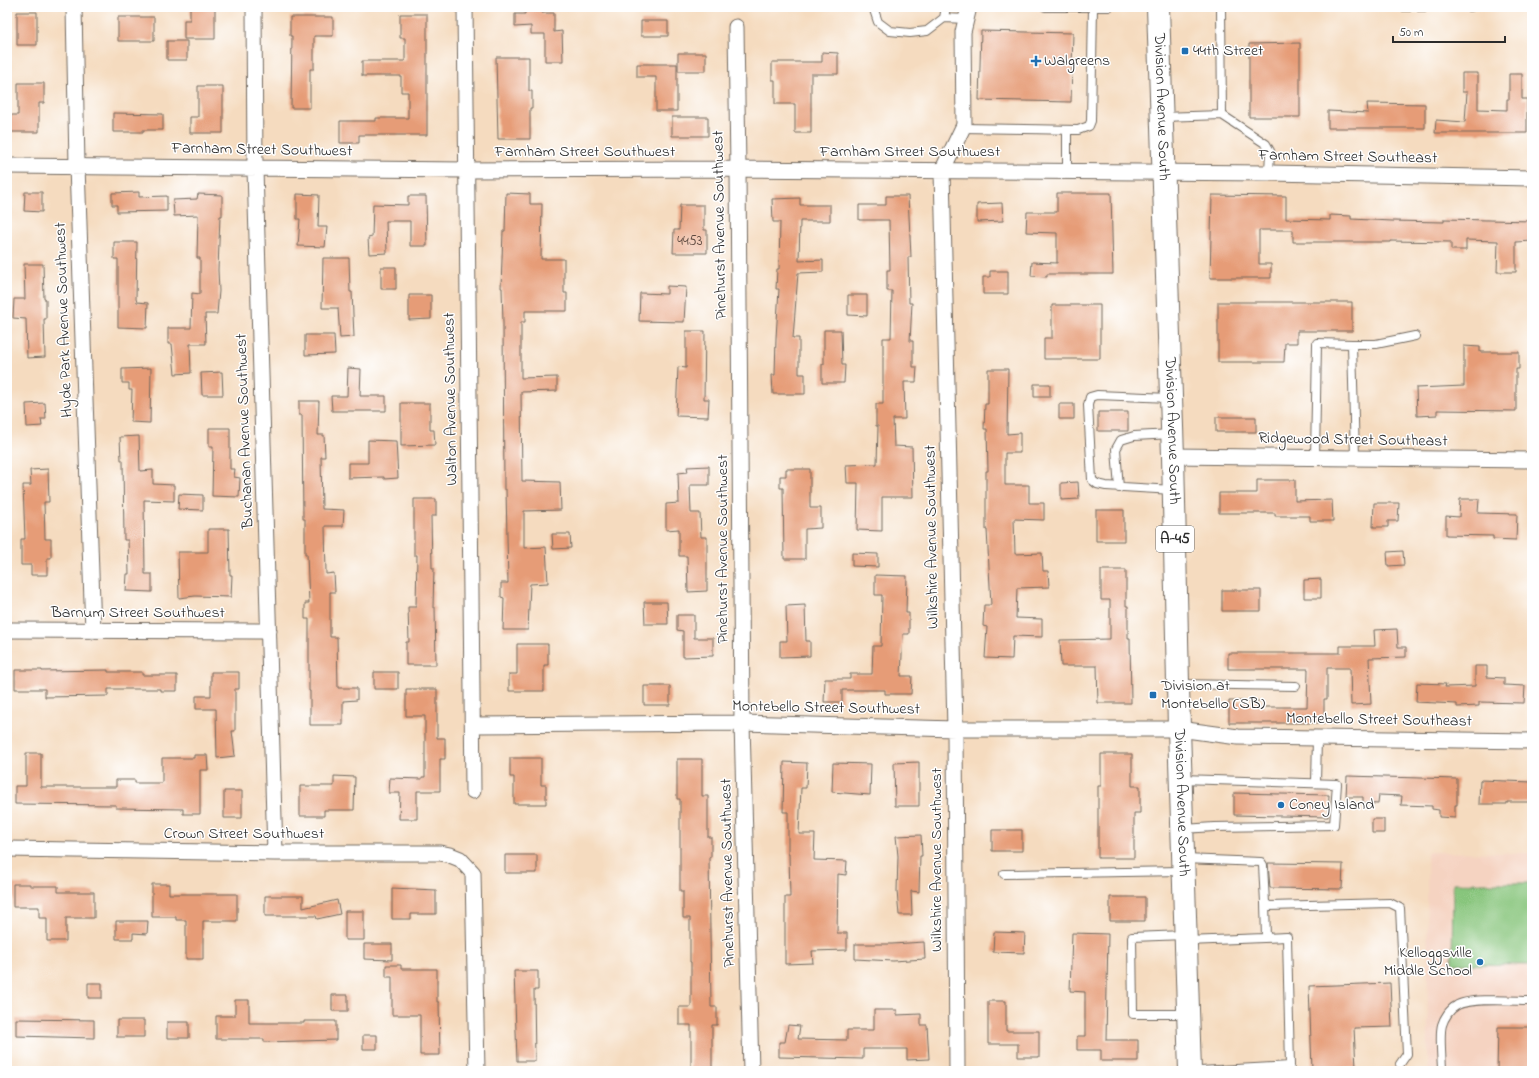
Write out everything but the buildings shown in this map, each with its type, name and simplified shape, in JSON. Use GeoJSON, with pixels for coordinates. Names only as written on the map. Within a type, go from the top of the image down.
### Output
{"type":"FeatureCollection","features":[{"type":"Feature","properties":{"kind":"main road","name":"Division Avenue South"},"geometry":{"type":"LineString","coordinates":[[1161,8],[1162,117],[1174,490],[1180,779],[1190,1071]]}},
{"type":"Feature","properties":{"kind":"street","name":"Hyde Park Avenue Southwest"},"geometry":{"type":"LineString","coordinates":[[74,7],[76,166],[93,631]]}},
{"type":"Feature","properties":{"kind":"street","name":"Buchanan Avenue Southwest"},"geometry":{"type":"LineString","coordinates":[[254,7],[255,169],[275,853]]}},
{"type":"Feature","properties":{"kind":"street","name":"Walton Avenue Southwest"},"geometry":{"type":"LineString","coordinates":[[465,7],[473,791]]}},
{"type":"Feature","properties":{"kind":"street","name":"Wilkshire Avenue Southwest"},"geometry":{"type":"LineString","coordinates":[[957,1071],[955,729],[942,170],[964,125],[964,32],[968,13]]}},
{"type":"Feature","properties":{"kind":"street","name":"Pinehurst Avenue Southwest"},"geometry":{"type":"LineString","coordinates":[[736,27],[742,723],[751,1071]]}},
{"type":"Feature","properties":{"kind":"street","name":"Farnham Street Southwest"},"geometry":{"type":"LineString","coordinates":[[7,166],[255,169],[738,169],[1164,172]]}},
{"type":"Feature","properties":{"kind":"street","name":"Farnham Street Southeast"},"geometry":{"type":"LineString","coordinates":[[1164,172],[1532,178]]}},
{"type":"Feature","properties":{"kind":"street","name":"Ridgewood Street Southeast"},"geometry":{"type":"LineString","coordinates":[[1173,456],[1532,460]]}},
{"type":"Feature","properties":{"kind":"street","name":"Barnum Street Southwest"},"geometry":{"type":"LineString","coordinates":[[7,630],[269,631]]}},
{"type":"Feature","properties":{"kind":"street","name":"Montebello Street Southwest"},"geometry":{"type":"LineString","coordinates":[[473,725],[742,723],[955,729],[1179,729]]}},
{"type":"Feature","properties":{"kind":"street","name":"Montebello Street Southeast"},"geometry":{"type":"LineString","coordinates":[[1179,729],[1238,737],[1532,741]]}},
{"type":"Feature","properties":{"kind":"street","name":"Crown Street Southwest"},"geometry":{"type":"LineString","coordinates":[[7,849],[275,853],[440,853],[460,858],[473,872],[477,1071]]}},
{"type":"Feature","properties":{"kind":"lane"},"geometry":{"type":"LineString","coordinates":[[873,7],[878,22],[890,31],[910,33],[927,31],[944,18],[968,13]]}},
{"type":"Feature","properties":{"kind":"lane"},"geometry":{"type":"LineString","coordinates":[[944,18],[946,7]]}},
{"type":"Feature","properties":{"kind":"lane"},"geometry":{"type":"LineString","coordinates":[[1045,7],[1108,7]]}},
{"type":"Feature","properties":{"kind":"lane"},"geometry":{"type":"LineString","coordinates":[[962,128],[1078,130],[1089,126],[1091,121],[1093,7]]}},
{"type":"Feature","properties":{"kind":"lane"},"geometry":{"type":"LineString","coordinates":[[1221,7],[1222,115]]}},
{"type":"Feature","properties":{"kind":"lane"},"geometry":{"type":"LineString","coordinates":[[1400,7],[1471,7]]}},
{"type":"Feature","properties":{"kind":"lane"},"geometry":{"type":"LineString","coordinates":[[1162,117],[1222,115],[1266,144],[1270,151],[1269,173]]}},
{"type":"Feature","properties":{"kind":"lane"},"geometry":{"type":"LineString","coordinates":[[1068,130],[1068,172]]}},
{"type":"Feature","properties":{"kind":"lane"},"geometry":{"type":"LineString","coordinates":[[1315,458],[1317,343],[1376,344],[1414,336]]}},
{"type":"Feature","properties":{"kind":"lane"},"geometry":{"type":"LineString","coordinates":[[1352,344],[1355,458]]}},
{"type":"Feature","properties":{"kind":"lane"},"geometry":{"type":"LineString","coordinates":[[1171,398],[1096,395],[1090,397],[1088,405],[1092,480],[1097,484],[1119,488],[1174,490]]}},
{"type":"Feature","properties":{"kind":"lane"},"geometry":{"type":"LineString","coordinates":[[1119,488],[1116,449],[1121,440],[1134,436],[1172,434]]}},
{"type":"Feature","properties":{"kind":"lane"},"geometry":{"type":"LineString","coordinates":[[1178,684],[1296,686]]}},
{"type":"Feature","properties":{"kind":"lane"},"geometry":{"type":"LineString","coordinates":[[1316,783],[1317,738]]}},
{"type":"Feature","properties":{"kind":"lane"},"geometry":{"type":"LineString","coordinates":[[1180,779],[1337,784],[1334,824],[1214,826],[1182,829]]}},
{"type":"Feature","properties":{"kind":"lane"},"geometry":{"type":"LineString","coordinates":[[1004,874],[1261,862],[1263,865],[1266,938]]}},
{"type":"Feature","properties":{"kind":"lane"},"geometry":{"type":"LineString","coordinates":[[1265,903],[1269,906],[1390,903],[1400,908],[1407,1054],[1400,1064]]}},
{"type":"Feature","properties":{"kind":"lane"},"geometry":{"type":"LineString","coordinates":[[1188,1014],[1133,1014],[1132,937],[1287,938],[1290,1066],[1200,1071]]}},
{"type":"Feature","properties":{"kind":"lane"},"geometry":{"type":"LineString","coordinates":[[1442,1071],[1441,1026],[1446,1015],[1456,1005],[1474,1002],[1532,1001]]}},
{"type":"Feature","properties":{"kind":"shaded area","name":"Kelloggsville Middle School"},"geometry":{"type":"Polygon","coordinates":[[[1427,852],[1532,853],[1532,1071],[1428,1071],[1427,852]]]}},
{"type":"Feature","properties":{"kind":"green space"},"geometry":{"type":"Polygon","coordinates":[[[1453,883],[1532,883],[1532,965],[1452,964],[1453,883]]]}},
{"type":"Feature","properties":{"kind":"place","name":"44th Street"},"geometry":{"type":"Point","coordinates":[1185,51]}},
{"type":"Feature","properties":{"kind":"place","name":"Walgreens"},"geometry":{"type":"Point","coordinates":[1036,61]}},
{"type":"Feature","properties":{"kind":"place","name":"Division at Montebello (SB)"},"geometry":{"type":"Point","coordinates":[1153,695]}},
{"type":"Feature","properties":{"kind":"place","name":"Coney Island"},"geometry":{"type":"Point","coordinates":[1281,805]}},
{"type":"Feature","properties":{"kind":"place","name":"Kelloggsville Middle School"},"geometry":{"type":"Point","coordinates":[1480,962]}}]}
